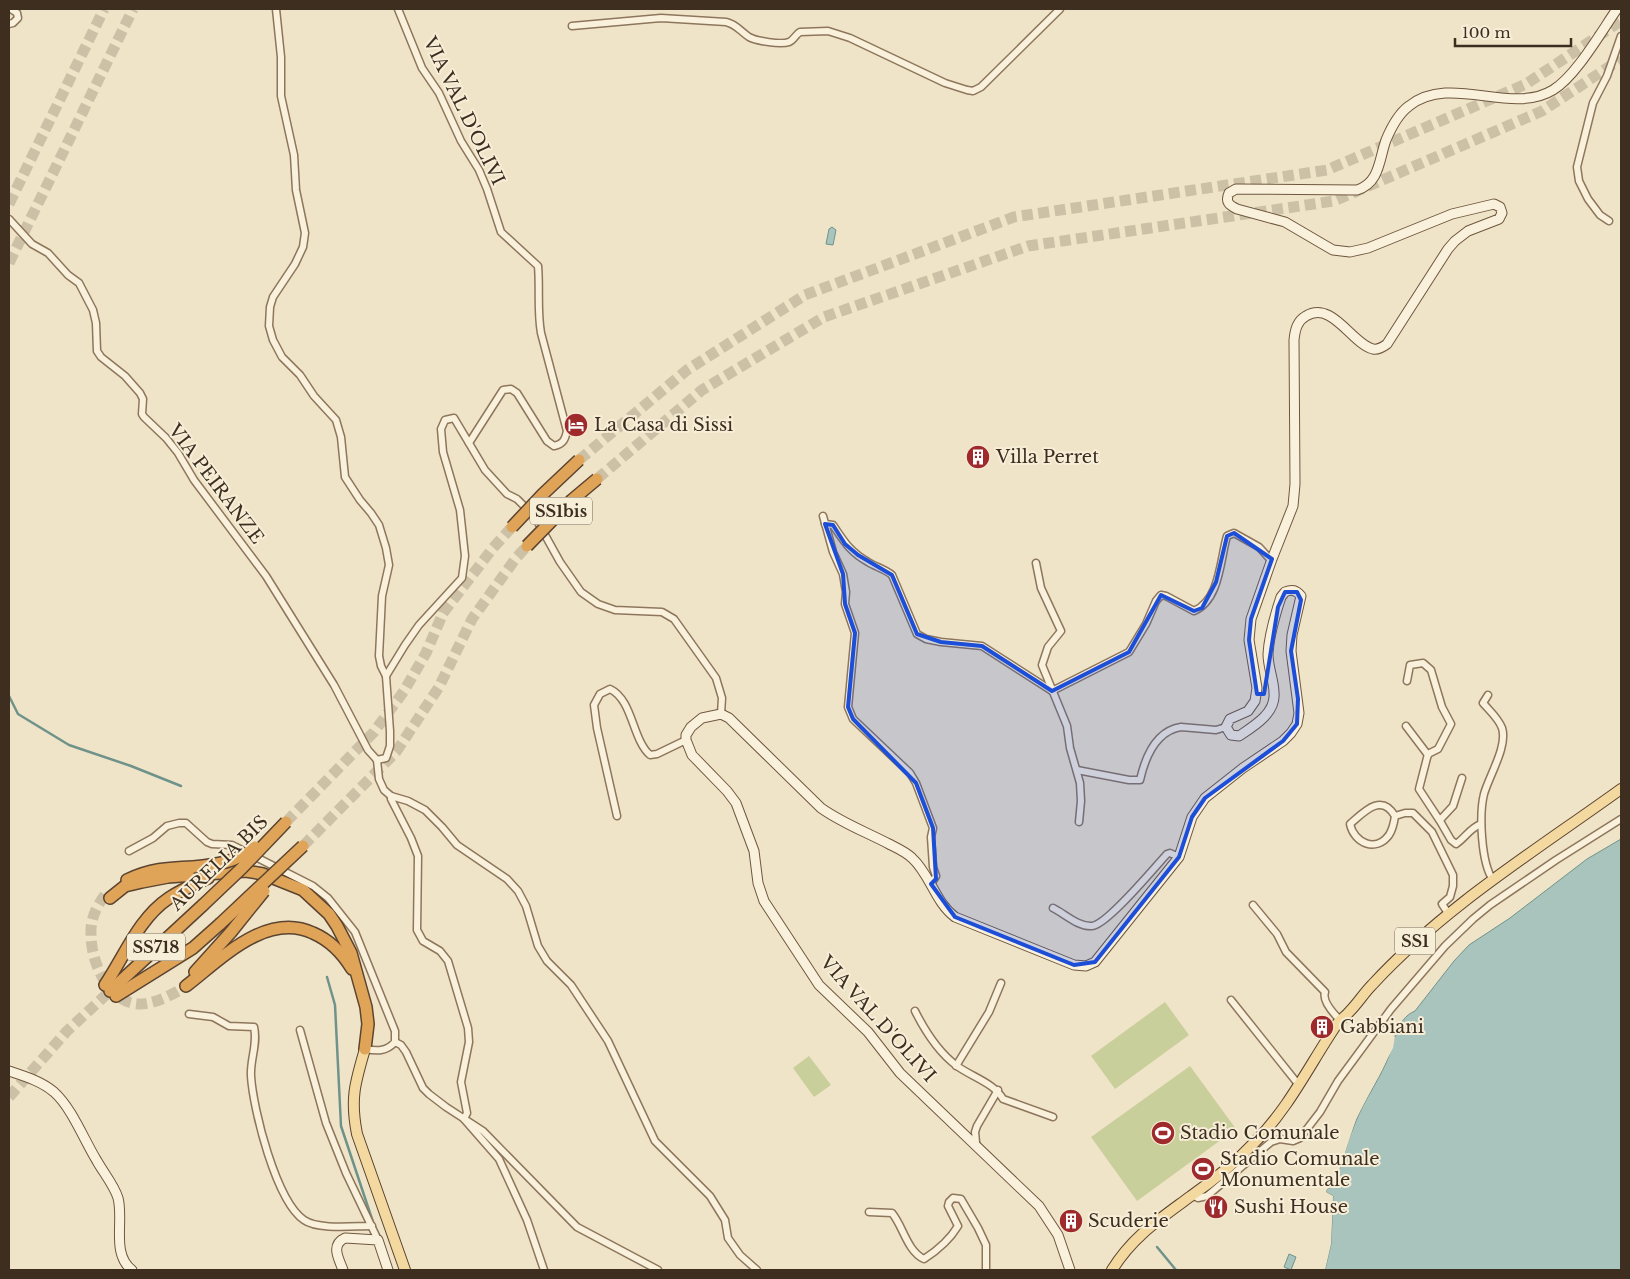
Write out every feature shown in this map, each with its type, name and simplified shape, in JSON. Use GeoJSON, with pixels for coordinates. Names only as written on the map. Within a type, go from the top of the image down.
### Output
{"type":"FeatureCollection","features":[{"type":"Feature","properties":{"kind":"highway","name":"SS1bis"},"geometry":{"type":"LineString","coordinates":[[512,527],[579,460]]}},
{"type":"Feature","properties":{"kind":"highway","name":"SS1bis"},"geometry":{"type":"LineString","coordinates":[[527,546],[572,500],[597,479]]}},
{"type":"Feature","properties":{"kind":"highway","name":"AURELIA BIS"},"geometry":{"type":"LineString","coordinates":[[111,990],[242,868],[284,820],[243,856],[225,863],[193,867],[160,868],[143,873],[120,883],[107,897],[125,886],[168,877],[218,873]]}},
{"type":"Feature","properties":{"kind":"highway","name":"SS718"},"geometry":{"type":"LineString","coordinates":[[111,990],[193,948],[303,846],[185,984],[252,937],[276,928],[308,930],[321,936],[342,955],[357,977]]}},
{"type":"Feature","properties":{"kind":"highway"},"geometry":{"type":"LineString","coordinates":[[111,990],[122,960],[135,935],[150,915],[169,898],[218,873],[246,871],[263,874],[303,890],[321,905],[337,926],[351,953],[366,1007],[368,1024],[365,1049]]}},
{"type":"Feature","properties":{"kind":"main road","name":"SS1"},"geometry":{"type":"LineString","coordinates":[[1112,1270],[1134,1240],[1228,1167],[1256,1142],[1276,1118],[1317,1058],[1340,1020],[1349,1014],[1370,987],[1424,933],[1493,880],[1621,789]]}},
{"type":"Feature","properties":{"kind":"main road"},"geometry":{"type":"LineString","coordinates":[[365,1049],[353,1096],[356,1134],[405,1270]]}},
{"type":"Feature","properties":{"kind":"street"},"geometry":{"type":"LineString","coordinates":[[9,24],[18,18],[17,13],[11,9]]}},
{"type":"Feature","properties":{"kind":"street"},"geometry":{"type":"LineString","coordinates":[[276,9],[281,57],[281,96],[294,155],[296,190],[305,233],[303,246],[295,264],[273,297],[270,307],[269,326],[273,340],[282,357],[300,375],[314,396],[336,420],[341,437],[345,477],[379,525],[386,548],[389,565],[382,596],[380,656],[381,666],[386,676],[390,746],[386,758],[377,760],[382,785],[384,790],[391,796],[408,801],[425,810],[442,826],[457,845],[507,879],[518,891],[526,906],[538,946],[547,961],[571,985],[608,1041],[655,1141],[710,1196],[726,1220],[728,1238],[740,1255],[756,1270]]}},
{"type":"Feature","properties":{"kind":"street","name":"VIA VAL D'OLIVI"},"geometry":{"type":"LineString","coordinates":[[398,9],[422,68],[439,93],[461,141],[487,189],[501,232],[538,266],[540,333],[568,431],[565,440],[560,444],[554,446],[547,441],[517,393],[511,389],[503,390],[469,443]]}},
{"type":"Feature","properties":{"kind":"street"},"geometry":{"type":"LineString","coordinates":[[572,26],[661,18],[726,22],[733,24],[751,38],[787,43],[800,32],[828,31],[850,38],[945,83],[973,90],[981,87],[1060,9]]}},
{"type":"Feature","properties":{"kind":"street"},"geometry":{"type":"LineString","coordinates":[[1077,770],[1129,780],[1140,780],[1148,752],[1162,735],[1181,727],[1216,730],[1226,727],[1230,719],[1248,711],[1256,701],[1257,688],[1249,640],[1251,619],[1272,559],[1290,517],[1295,496],[1294,340],[1297,325],[1310,314],[1326,314],[1339,322],[1372,349],[1383,347],[1387,344],[1455,240],[1468,231],[1495,222],[1501,216],[1502,210],[1494,204],[1466,209],[1368,248],[1350,252],[1333,250],[1285,222],[1236,209],[1229,205],[1229,193],[1236,188],[1357,190],[1363,188],[1372,182],[1392,127],[1408,106],[1424,97],[1441,94],[1524,98],[1545,94],[1555,89],[1571,74],[1616,9]]}},
{"type":"Feature","properties":{"kind":"street"},"geometry":{"type":"LineString","coordinates":[[1609,221],[1594,209],[1579,181],[1577,168],[1593,103],[1607,76],[1621,36]]}},
{"type":"Feature","properties":{"kind":"street","name":"VIA PEIRANZE"},"geometry":{"type":"LineString","coordinates":[[9,219],[32,244],[48,253],[68,276],[79,283],[93,310],[96,323],[97,351],[101,357],[134,385],[144,399],[142,414],[144,418],[166,438],[178,453],[194,480],[266,576],[334,685],[368,750],[377,760]]}},
{"type":"Feature","properties":{"kind":"street"},"geometry":{"type":"LineString","coordinates":[[386,676],[419,625],[462,578],[465,556],[460,510],[443,452],[441,429],[444,420],[454,418],[485,470],[507,494],[517,499],[535,517],[560,562],[581,592],[598,604],[614,610],[662,612],[674,619],[716,678],[722,698],[721,714]]}},
{"type":"Feature","properties":{"kind":"street"},"geometry":{"type":"LineString","coordinates":[[931,884],[936,876],[933,867],[931,837],[933,828],[916,783],[910,773],[853,719],[848,707],[855,633],[844,604],[846,592],[843,574],[833,552],[824,520],[833,525],[845,544],[858,555],[869,563],[885,569],[892,575],[917,634],[926,639],[941,642],[982,646],[1052,691]]}},
{"type":"Feature","properties":{"kind":"street"},"geometry":{"type":"LineString","coordinates":[[1052,691],[1129,652],[1146,624],[1156,601],[1161,596],[1166,596],[1194,611],[1202,608],[1207,602],[1216,582],[1227,536],[1234,533],[1259,547],[1272,559]]}},
{"type":"Feature","properties":{"kind":"street"},"geometry":{"type":"LineString","coordinates":[[1036,563],[1041,588],[1061,631],[1048,647],[1042,665],[1067,726],[1070,748],[1080,783],[1079,822]]}},
{"type":"Feature","properties":{"kind":"street"},"geometry":{"type":"LineString","coordinates":[[617,816],[597,728],[594,705],[600,694],[610,689],[620,696],[642,746],[650,755],[657,754],[686,740],[688,731],[696,721],[708,716],[721,714],[734,722],[821,808],[834,817],[908,855],[919,866],[946,909],[955,917],[1074,965],[1086,966],[1099,957],[1179,857],[1192,817],[1205,798],[1243,768],[1283,741],[1297,724],[1299,713],[1298,699],[1291,651],[1292,635],[1301,600],[1301,596],[1297,592],[1293,590],[1285,592],[1281,597],[1274,623],[1268,654],[1274,692],[1270,710],[1256,724],[1239,736],[1231,735],[1226,727]]}},
{"type":"Feature","properties":{"kind":"street"},"geometry":{"type":"LineString","coordinates":[[1407,681],[1410,665],[1422,663],[1431,670],[1442,707],[1451,724],[1438,749],[1428,756],[1419,789],[1451,840],[1456,844],[1463,840],[1474,827],[1481,824]]}},
{"type":"Feature","properties":{"kind":"street"},"geometry":{"type":"LineString","coordinates":[[1488,695],[1483,703],[1502,728],[1502,746],[1484,795],[1481,824],[1487,872],[1493,880]]}},
{"type":"Feature","properties":{"kind":"street"},"geometry":{"type":"LineString","coordinates":[[1406,726],[1428,756]]}},
{"type":"Feature","properties":{"kind":"street","name":"VIA VAL D'OLIVI"},"geometry":{"type":"LineString","coordinates":[[686,740],[692,755],[736,803],[754,851],[758,883],[764,901],[819,985],[868,1032],[900,1073],[1031,1198],[1046,1215],[1061,1242],[1070,1270]]}},
{"type":"Feature","properties":{"kind":"street"},"geometry":{"type":"LineString","coordinates":[[1440,820],[1453,806],[1462,778]]}},
{"type":"Feature","properties":{"kind":"street"},"geometry":{"type":"LineString","coordinates":[[391,796],[418,856],[416,930],[423,941],[440,951],[448,961],[468,1028],[470,1042],[461,1082],[467,1113],[464,1119]]}},
{"type":"Feature","properties":{"kind":"street"},"geometry":{"type":"LineString","coordinates":[[1374,805],[1382,805],[1392,811],[1394,816],[1393,827],[1382,842],[1367,844],[1360,841],[1351,830],[1350,824],[1374,805]]}},
{"type":"Feature","properties":{"kind":"street"},"geometry":{"type":"LineString","coordinates":[[1394,816],[1413,813],[1432,832],[1453,874],[1454,886],[1450,896],[1442,904],[1448,913]]}},
{"type":"Feature","properties":{"kind":"street"},"geometry":{"type":"LineString","coordinates":[[1192,1195],[1198,1198],[1207,1196],[1271,1142],[1280,1139],[1293,1141],[1300,1138],[1320,1112],[1338,1080],[1360,1049],[1391,1009],[1445,946],[1490,905],[1621,819]]}},
{"type":"Feature","properties":{"kind":"street"},"geometry":{"type":"LineString","coordinates":[[128,851],[153,838],[167,826],[179,823],[186,824],[207,842],[232,845],[295,876],[313,886],[328,898],[355,932],[395,1031],[395,1042],[389,1048],[384,1050],[365,1049]]}},
{"type":"Feature","properties":{"kind":"street"},"geometry":{"type":"LineString","coordinates":[[1054,908],[1078,922],[1090,926],[1096,925],[1130,894],[1167,854],[1170,853],[1179,857]]}},
{"type":"Feature","properties":{"kind":"street"},"geometry":{"type":"LineString","coordinates":[[1253,905],[1277,934],[1286,952],[1325,992],[1323,996],[1325,1001],[1340,1020]]}},
{"type":"Feature","properties":{"kind":"street"},"geometry":{"type":"LineString","coordinates":[[956,1066],[989,1012],[1001,983]]}},
{"type":"Feature","properties":{"kind":"street"},"geometry":{"type":"LineString","coordinates":[[1231,1000],[1298,1084]]}},
{"type":"Feature","properties":{"kind":"street"},"geometry":{"type":"LineString","coordinates":[[915,1011],[925,1031],[946,1057],[956,1066],[998,1090],[1003,1099],[1054,1117]]}},
{"type":"Feature","properties":{"kind":"street"},"geometry":{"type":"LineString","coordinates":[[189,1014],[213,1017],[229,1026],[254,1027],[256,1035],[251,1074],[254,1094],[270,1160],[293,1209],[303,1220],[316,1225],[372,1226]]}},
{"type":"Feature","properties":{"kind":"street"},"geometry":{"type":"LineString","coordinates":[[300,1030],[326,1123],[346,1172],[378,1240],[388,1270]]}},
{"type":"Feature","properties":{"kind":"street"},"geometry":{"type":"LineString","coordinates":[[395,1042],[401,1045],[406,1052],[423,1088],[434,1098],[483,1132],[521,1168],[577,1227],[658,1270]]}},
{"type":"Feature","properties":{"kind":"street"},"geometry":{"type":"LineString","coordinates":[[9,1071],[45,1085],[56,1094],[66,1108],[118,1197],[121,1222],[121,1256],[125,1265],[132,1270]]}},
{"type":"Feature","properties":{"kind":"street"},"geometry":{"type":"LineString","coordinates":[[974,1144],[976,1142],[975,1132],[977,1126],[998,1090]]}},
{"type":"Feature","properties":{"kind":"street"},"geometry":{"type":"LineString","coordinates":[[464,1119],[499,1159],[527,1220],[544,1270]]}},
{"type":"Feature","properties":{"kind":"street"},"geometry":{"type":"LineString","coordinates":[[869,1212],[892,1213],[915,1252],[924,1258],[939,1249],[952,1236],[958,1226],[948,1206],[948,1202],[953,1198],[961,1199],[986,1245],[986,1270]]}},
{"type":"Feature","properties":{"kind":"street"},"geometry":{"type":"LineString","coordinates":[[343,1270],[336,1251],[336,1246],[341,1240],[345,1238],[378,1240]]}},
{"type":"Feature","properties":{"kind":"highlighted area"},"geometry":{"type":"Polygon","coordinates":[[[825,524],[833,525],[845,544],[858,555],[892,575],[917,634],[941,642],[982,646],[1052,691],[1129,652],[1161,595],[1194,611],[1202,608],[1216,582],[1227,536],[1234,533],[1272,559],[1251,619],[1249,640],[1257,694],[1264,694],[1278,607],[1285,592],[1297,592],[1301,600],[1291,651],[1298,699],[1297,724],[1283,741],[1205,798],[1192,817],[1179,857],[1095,962],[1074,965],[955,917],[931,884],[936,879],[933,828],[916,783],[853,719],[848,707],[855,633],[845,604],[843,574],[825,524]]]}},
{"type":"Feature","properties":{"kind":"green space"},"geometry":{"type":"Polygon","coordinates":[[[1165,1002],[1189,1035],[1115,1089],[1091,1056],[1165,1002]]]}},
{"type":"Feature","properties":{"kind":"green space"},"geometry":{"type":"Polygon","coordinates":[[[809,1056],[831,1085],[814,1097],[793,1068],[809,1056]]]}},
{"type":"Feature","properties":{"kind":"green space","name":"Stadio Comunale"},"geometry":{"type":"Polygon","coordinates":[[[1190,1066],[1236,1129],[1137,1201],[1091,1137],[1190,1066]]]}},
{"type":"Feature","properties":{"kind":"water"},"geometry":{"type":"Polygon","coordinates":[[[832,227],[836,230],[833,245],[826,244],[829,229],[832,227]]]}},
{"type":"Feature","properties":{"kind":"water"},"geometry":{"type":"Polygon","coordinates":[[[1621,839],[1621,1270],[1325,1270],[1331,1244],[1333,1196],[1326,1192],[1327,1189],[1334,1186],[1356,1121],[1386,1063],[1399,1026],[1403,1020],[1415,1011],[1469,945],[1510,918],[1587,859],[1621,839]]]}},
{"type":"Feature","properties":{"kind":"water"},"geometry":{"type":"Polygon","coordinates":[[[1289,1254],[1296,1257],[1291,1270],[1284,1267],[1289,1254]]]}},
{"type":"Feature","properties":{"kind":"pier"},"geometry":{"type":"Polygon","coordinates":[[[1392,1036],[1395,1037],[1393,1048],[1356,1119],[1334,1186],[1327,1189],[1326,1192],[1333,1196],[1331,1244],[1325,1270],[1323,1270],[1328,1243],[1330,1197],[1324,1193],[1325,1188],[1331,1185],[1354,1118],[1384,1062],[1392,1036]]]}},
{"type":"Feature","properties":{"kind":"waterway"},"geometry":{"type":"LineString","coordinates":[[9,696],[18,714],[69,745],[131,766],[181,786]]}},
{"type":"Feature","properties":{"kind":"waterway"},"geometry":{"type":"LineString","coordinates":[[327,977],[335,1005],[341,1126],[373,1222]]}},
{"type":"Feature","properties":{"kind":"waterway"},"geometry":{"type":"LineString","coordinates":[[1157,1247],[1176,1270]]}},
{"type":"Feature","properties":{"kind":"tunnel"},"geometry":{"type":"LineString","coordinates":[[9,204],[104,9]]}},
{"type":"Feature","properties":{"kind":"tunnel"},"geometry":{"type":"LineString","coordinates":[[9,263],[133,9]]}},
{"type":"Feature","properties":{"kind":"tunnel"},"geometry":{"type":"LineString","coordinates":[[579,460],[687,370],[805,295],[1014,217],[1327,170],[1526,84],[1621,21]]}},
{"type":"Feature","properties":{"kind":"tunnel"},"geometry":{"type":"LineString","coordinates":[[597,479],[702,390],[824,317],[1028,246],[1334,201],[1542,111],[1621,59]]}},
{"type":"Feature","properties":{"kind":"tunnel"},"geometry":{"type":"LineString","coordinates":[[286,822],[374,732],[404,691],[426,653],[443,613],[493,548],[512,527]]}},
{"type":"Feature","properties":{"kind":"tunnel"},"geometry":{"type":"LineString","coordinates":[[303,846],[396,752],[439,687],[472,619],[516,558],[527,546]]}},
{"type":"Feature","properties":{"kind":"tunnel"},"geometry":{"type":"LineString","coordinates":[[105,895],[94,914],[91,924],[91,935],[94,957],[110,989],[119,997],[129,1002],[146,1004],[170,995],[186,986]]}},
{"type":"Feature","properties":{"kind":"tunnel"},"geometry":{"type":"LineString","coordinates":[[9,1097],[67,1031],[110,991]]}},
{"type":"Feature","properties":{"kind":"place","name":"La Casa di Sissi"},"geometry":{"type":"Point","coordinates":[576,425]}},
{"type":"Feature","properties":{"kind":"place","name":"Villa Perret"},"geometry":{"type":"Point","coordinates":[978,457]}},
{"type":"Feature","properties":{"kind":"place","name":"Gabbiani"},"geometry":{"type":"Point","coordinates":[1322,1027]}},
{"type":"Feature","properties":{"kind":"place","name":"Stadio Comunale"},"geometry":{"type":"Point","coordinates":[1163,1133]}},
{"type":"Feature","properties":{"kind":"place","name":"Stadio Comunale Monumentale"},"geometry":{"type":"Point","coordinates":[1203,1169]}},
{"type":"Feature","properties":{"kind":"place","name":"Sushi House"},"geometry":{"type":"Point","coordinates":[1216,1207]}},
{"type":"Feature","properties":{"kind":"place","name":"Scuderie"},"geometry":{"type":"Point","coordinates":[1071,1221]}}]}
